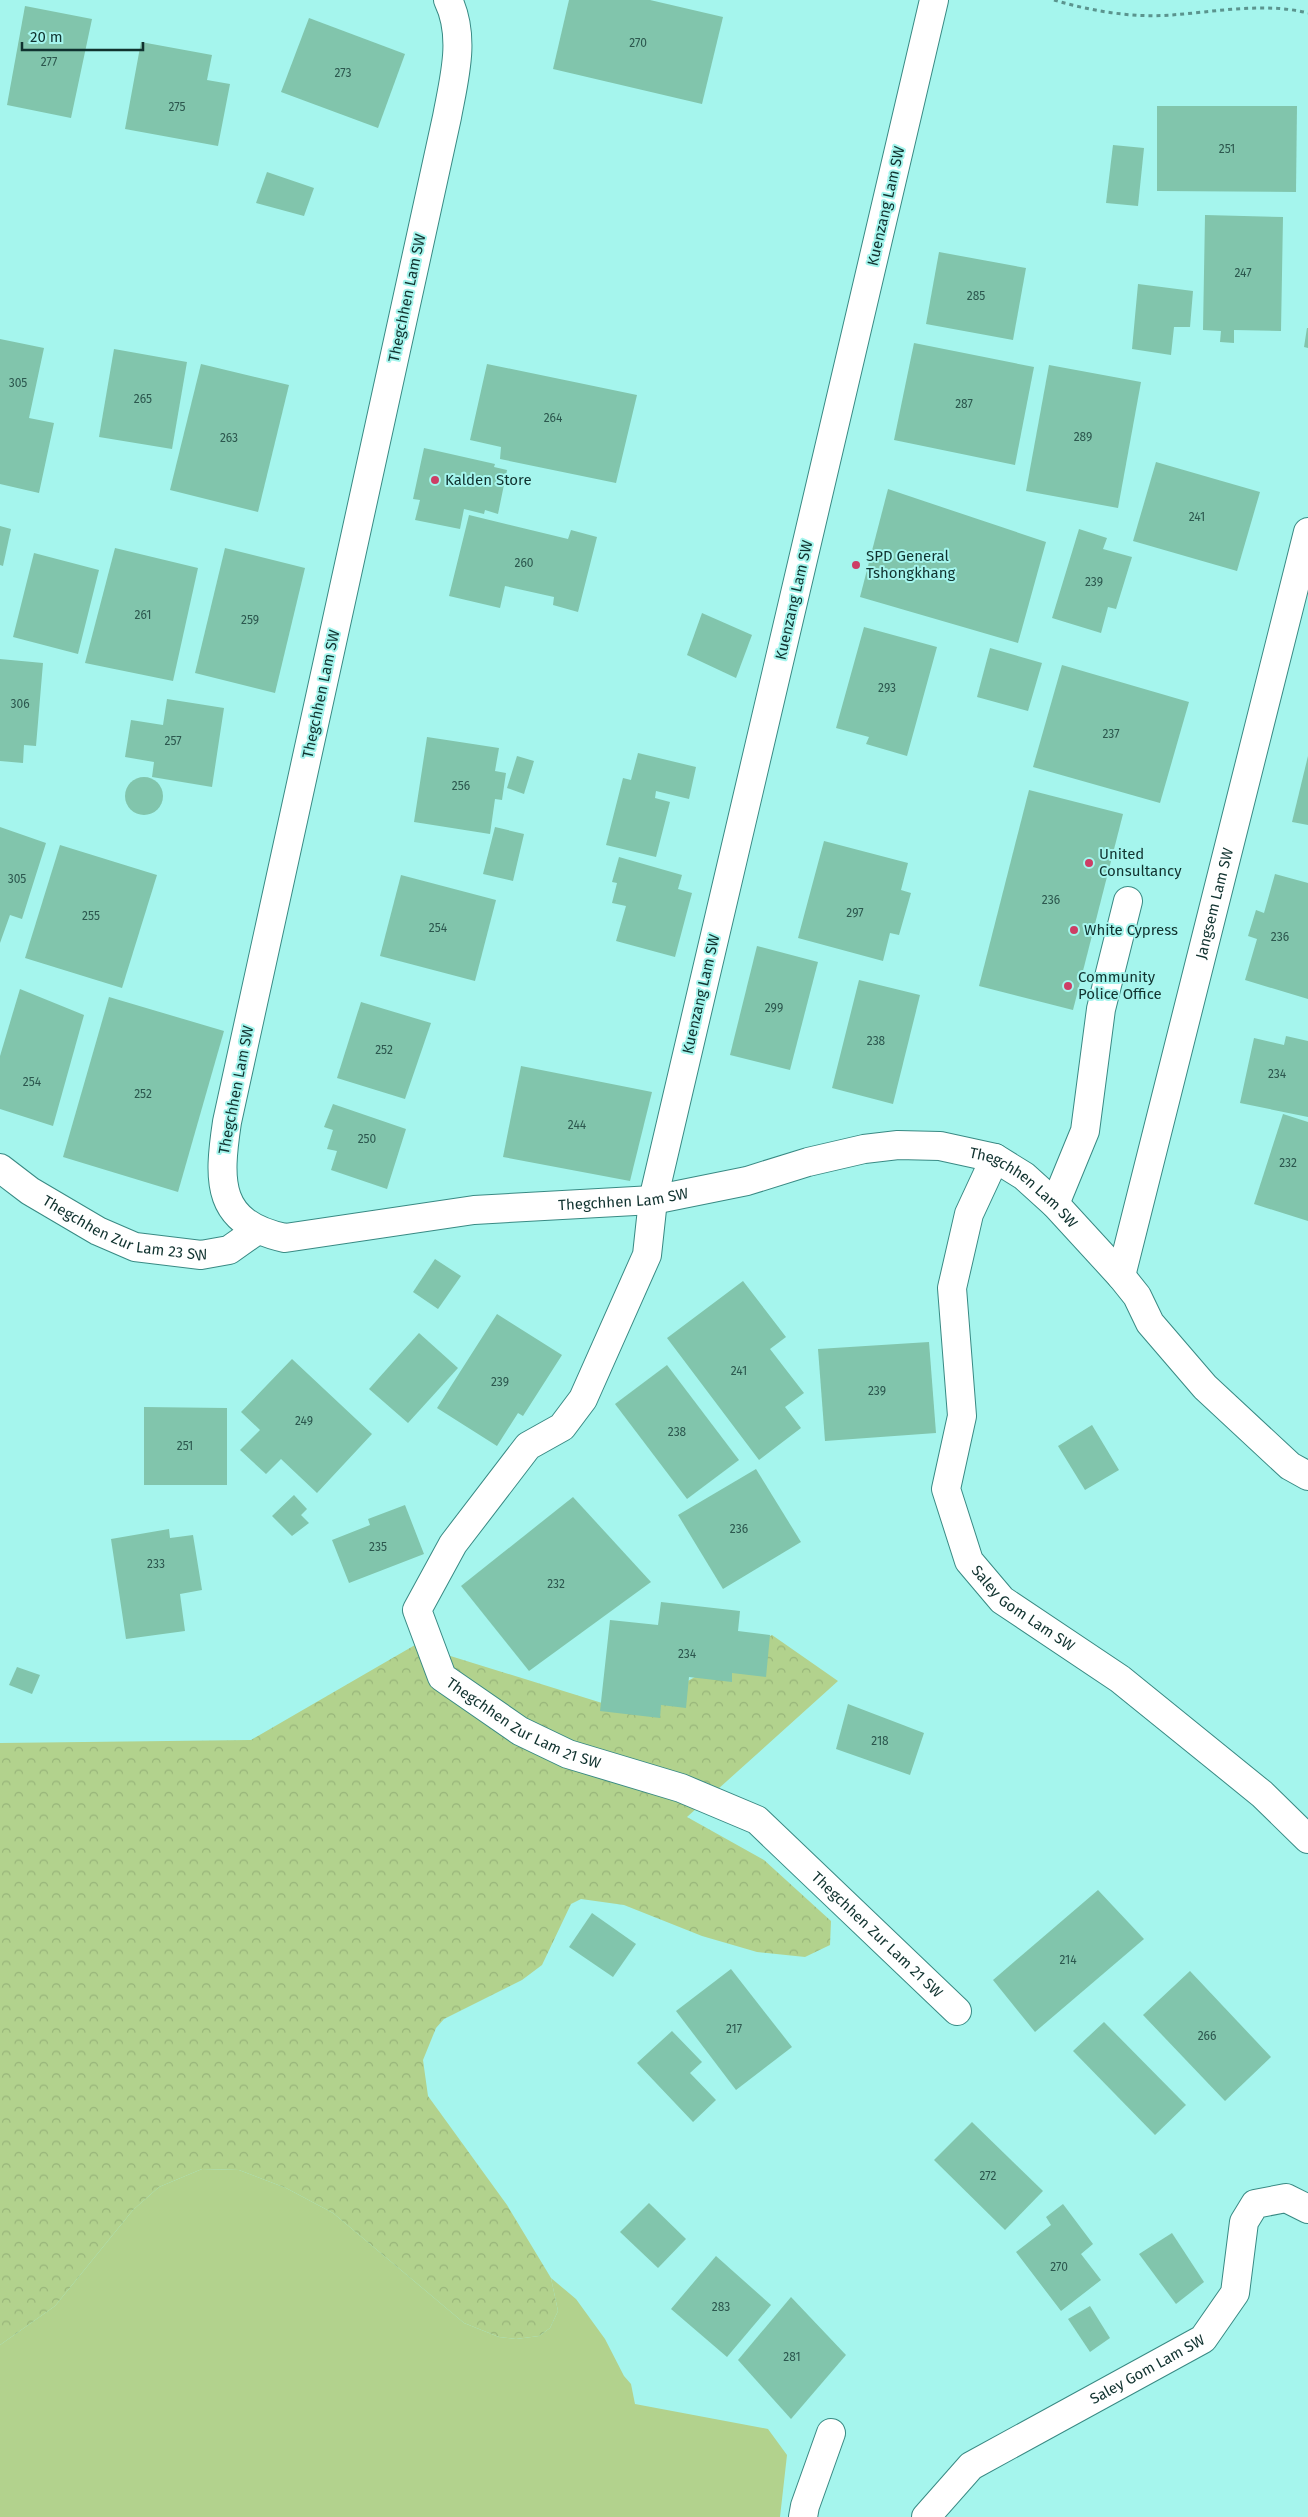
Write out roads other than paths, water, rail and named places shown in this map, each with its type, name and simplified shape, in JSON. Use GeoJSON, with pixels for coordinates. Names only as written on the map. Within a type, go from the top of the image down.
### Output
{"type":"FeatureCollection","features":[{"type":"Feature","properties":{"kind":"street","name":"Thegchhen Lam SW"},"geometry":{"type":"LineString","coordinates":[[448,0],[453,11],[459,50],[447,117],[227,1122],[222,1157],[225,1196],[231,1208],[256,1231],[285,1238],[474,1210],[653,1200],[747,1181],[808,1162],[873,1148],[898,1145],[940,1146],[995,1158],[1024,1176],[1055,1204],[1121,1276],[1137,1296],[1150,1323],[1206,1387],[1290,1466],[1308,1476]]}},
{"type":"Feature","properties":{"kind":"street","name":"Kuenzang Lam SW"},"geometry":{"type":"LineString","coordinates":[[653,1200],[934,0]]}},
{"type":"Feature","properties":{"kind":"street","name":"Jangsem Lam SW"},"geometry":{"type":"LineString","coordinates":[[1121,1276],[1308,532]]}},
{"type":"Feature","properties":{"kind":"street"},"geometry":{"type":"LineString","coordinates":[[1055,1204],[1085,1131],[1101,1010],[1128,901]]}},
{"type":"Feature","properties":{"kind":"street","name":"Saley Gom Lam SW"},"geometry":{"type":"LineString","coordinates":[[995,1158],[969,1214],[952,1288],[962,1416],[946,1488],[970,1561],[1002,1600],[1120,1679],[1262,1794],[1308,1839]]}},
{"type":"Feature","properties":{"kind":"street","name":"Thegchhen Zur Lam 23 SW"},"geometry":{"type":"LineString","coordinates":[[0,1168],[30,1191],[98,1231],[135,1247],[201,1255],[228,1250],[256,1231]]}},
{"type":"Feature","properties":{"kind":"street","name":"Thegchhen Zur Lam 21 SW"},"geometry":{"type":"LineString","coordinates":[[653,1200],[647,1256],[583,1399],[562,1427],[528,1446],[453,1544],[417,1610],[442,1677],[520,1731],[568,1754],[681,1788],[757,1820],[957,2011]]}},
{"type":"Feature","properties":{"kind":"street","name":"Saley Gom Lam SW"},"geometry":{"type":"LineString","coordinates":[[926,2517],[970,2466],[1203,2339],[1235,2293],[1244,2222],[1255,2204],[1286,2198],[1308,2209]]}},
{"type":"Feature","properties":{"kind":"street"},"geometry":{"type":"LineString","coordinates":[[803,2517],[805,2506],[831,2433]]}},
{"type":"Feature","properties":{"kind":"place","name":"Kalden Store"},"geometry":{"type":"Point","coordinates":[435,480]}},
{"type":"Feature","properties":{"kind":"place","name":"SPD General Tshongkhang"},"geometry":{"type":"Point","coordinates":[856,565]}},
{"type":"Feature","properties":{"kind":"place","name":"United Consultancy"},"geometry":{"type":"Point","coordinates":[1089,863]}},
{"type":"Feature","properties":{"kind":"place","name":"White Cypress"},"geometry":{"type":"Point","coordinates":[1074,930]}},
{"type":"Feature","properties":{"kind":"place","name":"Community Police Office"},"geometry":{"type":"Point","coordinates":[1068,986]}}]}
